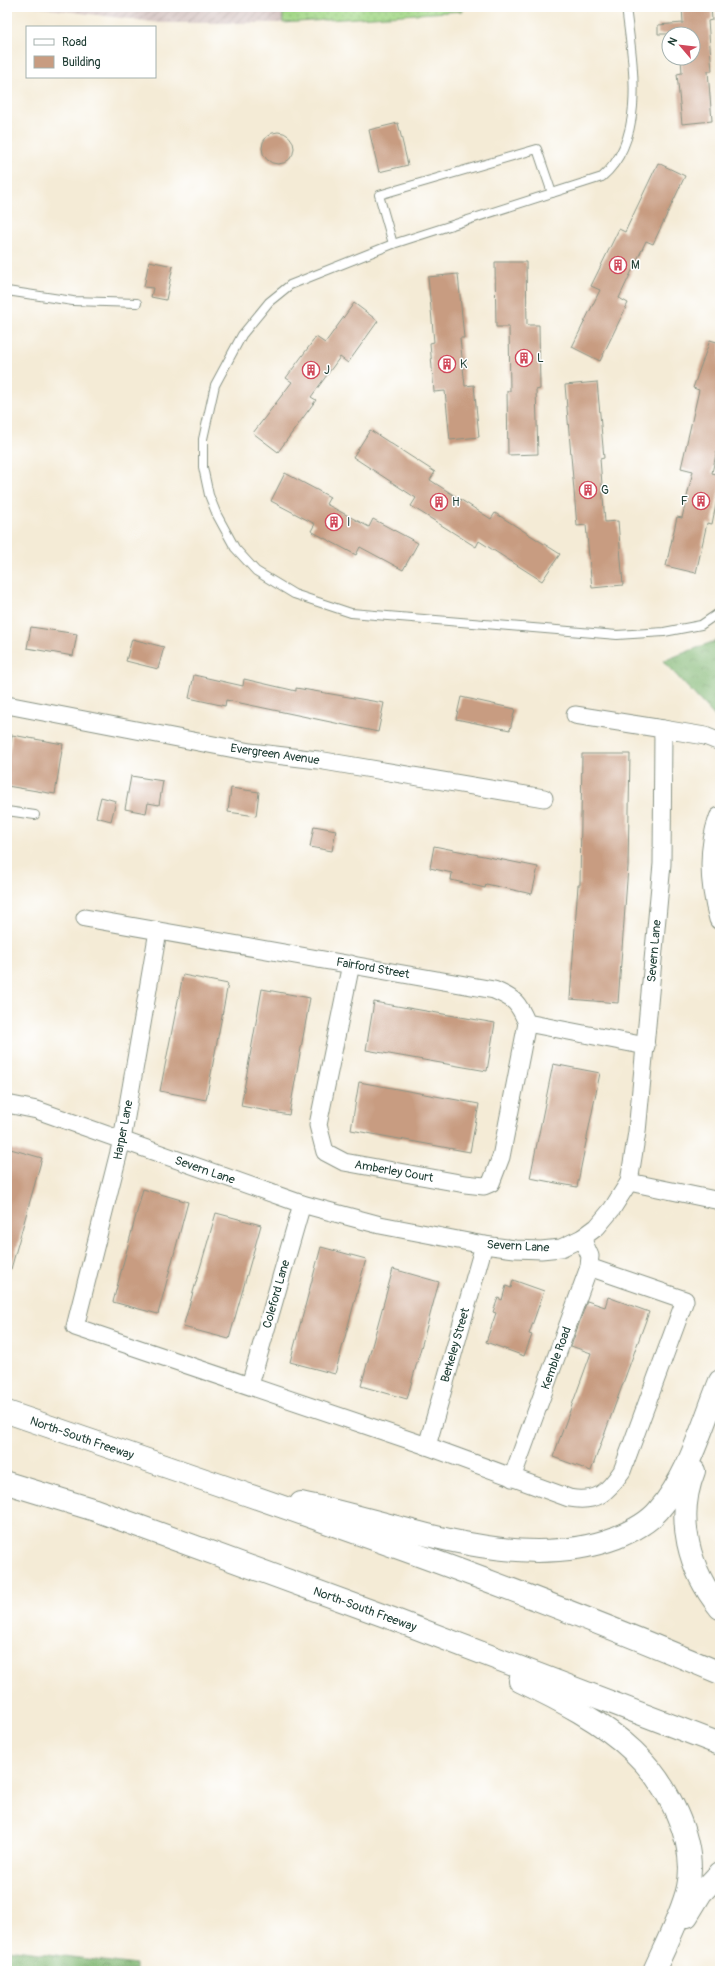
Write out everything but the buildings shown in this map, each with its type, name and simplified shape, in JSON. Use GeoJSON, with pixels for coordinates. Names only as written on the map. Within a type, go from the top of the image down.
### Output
{"type":"FeatureCollection","features":[{"type":"Feature","properties":{"kind":"highway"},"geometry":{"type":"LineString","coordinates":[[226,1487],[342,1511],[448,1539],[519,1551],[562,1550],[594,1546],[633,1531],[657,1513],[672,1494],[683,1473],[720,1380]]}},
{"type":"Feature","properties":{"kind":"highway"},"geometry":{"type":"LineString","coordinates":[[720,1406],[692,1474],[687,1492],[684,1514],[692,1560],[703,1585],[720,1608]]}},
{"type":"Feature","properties":{"kind":"highway","name":"North-South Freeway"},"geometry":{"type":"LineString","coordinates":[[7,1412],[226,1487],[609,1627],[720,1673]]}},
{"type":"Feature","properties":{"kind":"highway","name":"North-South Freeway"},"geometry":{"type":"LineString","coordinates":[[7,1483],[95,1510],[393,1619],[720,1744]]}},
{"type":"Feature","properties":{"kind":"highway"},"geometry":{"type":"LineString","coordinates":[[393,1619],[544,1692],[605,1729],[634,1751],[660,1784],[672,1804],[685,1835],[688,1846],[689,1875],[688,1887],[672,1932],[654,1971]]}},
{"type":"Feature","properties":{"kind":"highway"},"geometry":{"type":"LineString","coordinates":[[664,1971],[691,1908],[701,1893],[720,1873]]}},
{"type":"Feature","properties":{"kind":"street","name":"Evergreen Avenue"},"geometry":{"type":"LineString","coordinates":[[7,705],[250,752],[318,760],[544,798]]}},
{"type":"Feature","properties":{"kind":"street"},"geometry":{"type":"LineString","coordinates":[[575,715],[705,736],[720,742]]}},
{"type":"Feature","properties":{"kind":"street","name":"Severn Lane"},"geometry":{"type":"LineString","coordinates":[[7,1104],[37,1110],[302,1204],[380,1225],[484,1245],[541,1250],[561,1248],[582,1238],[597,1227],[612,1209],[629,1182],[637,1132],[662,864],[663,729]]}},
{"type":"Feature","properties":{"kind":"street"},"geometry":{"type":"LineString","coordinates":[[720,818],[714,844],[712,865],[720,919]]}},
{"type":"Feature","properties":{"kind":"street","name":"Fairford Street"},"geometry":{"type":"LineString","coordinates":[[84,918],[494,990],[509,996],[519,1004],[527,1023]]}},
{"type":"Feature","properties":{"kind":"street","name":"Harper Lane"},"geometry":{"type":"LineString","coordinates":[[158,931],[122,1140],[75,1327],[250,1385]]}},
{"type":"Feature","properties":{"kind":"street","name":"Amberley Court"},"geometry":{"type":"LineString","coordinates":[[351,964],[318,1125],[325,1152],[344,1162],[484,1186],[491,1183],[501,1157],[527,1023]]}},
{"type":"Feature","properties":{"kind":"street"},"geometry":{"type":"LineString","coordinates":[[527,1023],[646,1046]]}},
{"type":"Feature","properties":{"kind":"street"},"geometry":{"type":"LineString","coordinates":[[629,1182],[720,1201]]}},
{"type":"Feature","properties":{"kind":"street","name":"Coleford Lane"},"geometry":{"type":"LineString","coordinates":[[250,1385],[302,1204]]}},
{"type":"Feature","properties":{"kind":"street","name":"Kemble Road"},"geometry":{"type":"LineString","coordinates":[[512,1478],[589,1267],[590,1256],[588,1247],[582,1238]]}},
{"type":"Feature","properties":{"kind":"street","name":"Berkeley Street"},"geometry":{"type":"LineString","coordinates":[[427,1446],[484,1245]]}},
{"type":"Feature","properties":{"kind":"street"},"geometry":{"type":"LineString","coordinates":[[250,1385],[427,1446],[569,1498],[584,1501],[599,1496],[612,1485],[622,1471],[685,1300],[589,1267]]}},
{"type":"Feature","properties":{"kind":"lane"},"geometry":{"type":"LineString","coordinates":[[626,7],[635,87],[630,124],[623,151],[613,168],[602,177],[393,244],[290,285],[269,302],[242,334],[215,385],[203,439],[203,467],[209,495],[217,515],[235,548],[256,571],[294,594],[351,613],[617,636],[664,632],[701,625],[720,612]]}},
{"type":"Feature","properties":{"kind":"lane"},"geometry":{"type":"LineString","coordinates":[[393,244],[379,195],[537,149],[552,193]]}},
{"type":"Feature","properties":{"kind":"lane"},"geometry":{"type":"LineString","coordinates":[[7,291],[74,301],[137,303]]}},
{"type":"Feature","properties":{"kind":"lane"},"geometry":{"type":"LineString","coordinates":[[7,811],[35,815]]}},
{"type":"Feature","properties":{"kind":"shaded area"},"geometry":{"type":"Polygon","coordinates":[[[34,7],[283,7],[283,23],[160,23],[34,7]]]}},
{"type":"Feature","properties":{"kind":"green space"},"geometry":{"type":"Polygon","coordinates":[[[283,7],[465,7],[462,11],[283,23],[283,7]]]}},
{"type":"Feature","properties":{"kind":"green space"},"geometry":{"type":"Polygon","coordinates":[[[720,639],[720,722],[663,661],[720,639]]]}},
{"type":"Feature","properties":{"kind":"green space"},"geometry":{"type":"Polygon","coordinates":[[[7,1949],[136,1965],[136,1971],[7,1971],[7,1949]]]}},
{"type":"Feature","properties":{"kind":"place","name":"M"},"geometry":{"type":"Point","coordinates":[618,265]}},
{"type":"Feature","properties":{"kind":"place","name":"L"},"geometry":{"type":"Point","coordinates":[524,358]}},
{"type":"Feature","properties":{"kind":"place","name":"K"},"geometry":{"type":"Point","coordinates":[447,364]}},
{"type":"Feature","properties":{"kind":"place","name":"J"},"geometry":{"type":"Point","coordinates":[311,370]}},
{"type":"Feature","properties":{"kind":"place","name":"G"},"geometry":{"type":"Point","coordinates":[588,490]}},
{"type":"Feature","properties":{"kind":"place","name":"F"},"geometry":{"type":"Point","coordinates":[701,501]}},
{"type":"Feature","properties":{"kind":"place","name":"H"},"geometry":{"type":"Point","coordinates":[439,502]}},
{"type":"Feature","properties":{"kind":"place","name":"I"},"geometry":{"type":"Point","coordinates":[334,522]}}]}
